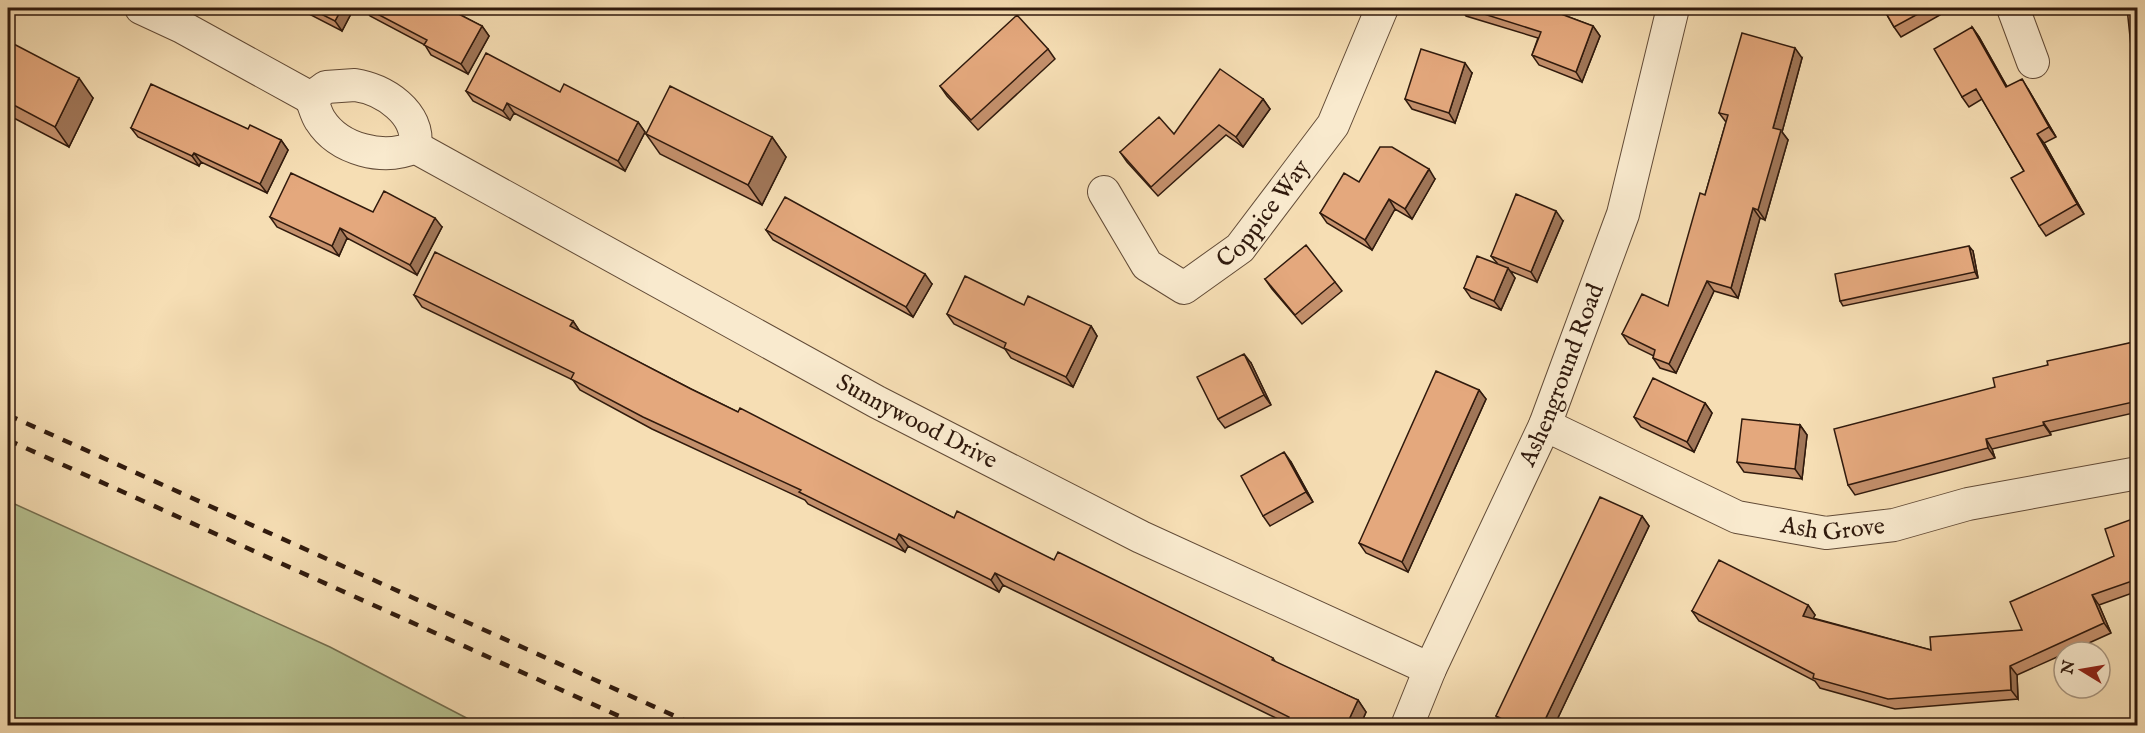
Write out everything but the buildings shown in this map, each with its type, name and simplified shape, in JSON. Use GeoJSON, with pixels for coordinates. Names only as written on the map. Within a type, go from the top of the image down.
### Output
{"type":"FeatureCollection","features":[{"type":"Feature","properties":{"kind":"street"},"geometry":{"type":"LineString","coordinates":[[141,8],[182,27],[311,98],[319,119],[325,127],[352,146],[395,154],[415,147],[414,130],[401,105],[366,86],[326,87],[311,98]]}},
{"type":"Feature","properties":{"kind":"street","name":"Coppice Way"},"geometry":{"type":"LineString","coordinates":[[1104,192],[1147,266],[1184,288],[1240,248],[1333,125],[1382,8]]}},
{"type":"Feature","properties":{"kind":"street","name":"Ashenground Road"},"geometry":{"type":"LineString","coordinates":[[1407,726],[1430,669],[1545,425],[1623,214],[1673,8]]}},
{"type":"Feature","properties":{"kind":"street"},"geometry":{"type":"LineString","coordinates":[[2013,8],[2033,62]]}},
{"type":"Feature","properties":{"kind":"street","name":"Sunnywood Drive"},"geometry":{"type":"LineString","coordinates":[[415,147],[876,402],[1141,537],[1430,669]]}},
{"type":"Feature","properties":{"kind":"street","name":"Ash Grove"},"geometry":{"type":"LineString","coordinates":[[1545,425],[1737,517],[1826,533],[1894,525],[1968,504],[2138,473]]}},
{"type":"Feature","properties":{"kind":"green space"},"geometry":{"type":"Polygon","coordinates":[[[8,501],[330,647],[480,725],[8,725],[8,501]]]}},
{"type":"Feature","properties":{"kind":"railway"},"geometry":{"type":"LineString","coordinates":[[8,415],[697,726]]}},
{"type":"Feature","properties":{"kind":"railway"},"geometry":{"type":"LineString","coordinates":[[8,440],[641,726]]}}]}
